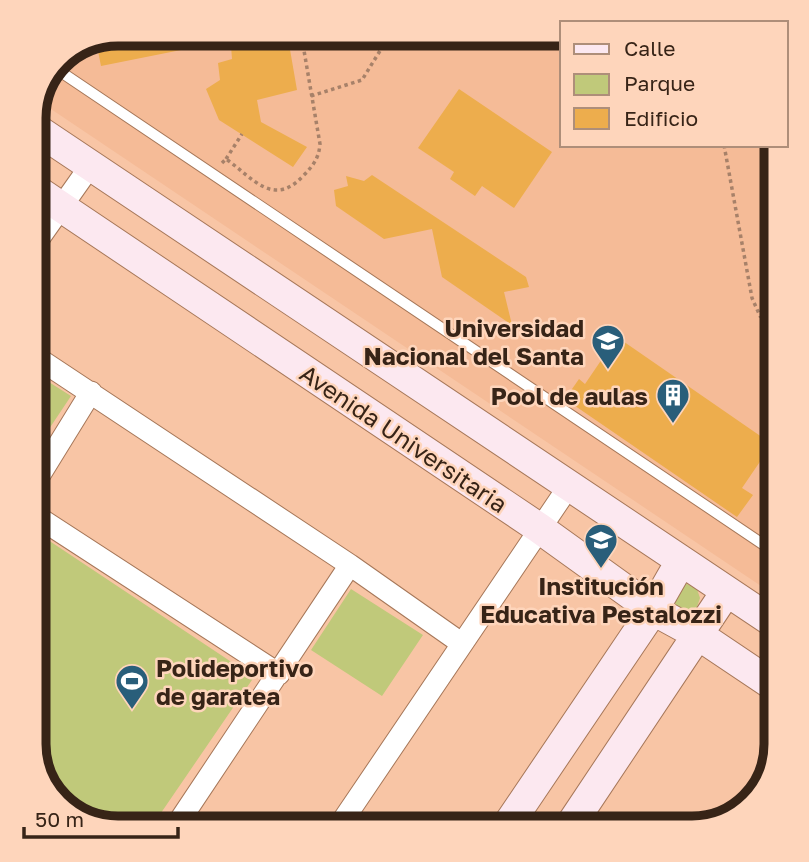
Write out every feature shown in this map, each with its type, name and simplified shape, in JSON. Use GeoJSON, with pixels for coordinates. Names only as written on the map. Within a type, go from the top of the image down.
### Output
{"type":"FeatureCollection","features":[{"type":"Feature","properties":{"kind":"main road"},"geometry":{"type":"LineString","coordinates":[[46,136],[764,616]]}},
{"type":"Feature","properties":{"kind":"main road","name":"Avenida Universitaria"},"geometry":{"type":"LineString","coordinates":[[46,197],[540,528],[653,610],[697,634],[764,679]]}},
{"type":"Feature","properties":{"kind":"main road"},"geometry":{"type":"LineString","coordinates":[[514,816],[653,610],[681,561]]}},
{"type":"Feature","properties":{"kind":"main road"},"geometry":{"type":"LineString","coordinates":[[577,816],[726,592]]}},
{"type":"Feature","properties":{"kind":"street"},"geometry":{"type":"LineString","coordinates":[[46,230],[90,165]]}},
{"type":"Feature","properties":{"kind":"street"},"geometry":{"type":"LineString","coordinates":[[46,363],[350,565],[461,643]]}},
{"type":"Feature","properties":{"kind":"street"},"geometry":{"type":"LineString","coordinates":[[46,465],[92,392]]}},
{"type":"Feature","properties":{"kind":"street"},"geometry":{"type":"LineString","coordinates":[[346,816],[569,486]]}},
{"type":"Feature","properties":{"kind":"street"},"geometry":{"type":"LineString","coordinates":[[46,522],[279,674]]}},
{"type":"Feature","properties":{"kind":"street"},"geometry":{"type":"LineString","coordinates":[[183,816],[350,565]]}},
{"type":"Feature","properties":{"kind":"lane"},"geometry":{"type":"LineString","coordinates":[[62,73],[764,545]]}},
{"type":"Feature","properties":{"kind":"path"},"geometry":{"type":"LineString","coordinates":[[226,159],[269,191],[281,192],[293,186],[319,157],[320,144],[303,46]]}},
{"type":"Feature","properties":{"kind":"path"},"geometry":{"type":"LineString","coordinates":[[311,96],[362,80],[383,46]]}},
{"type":"Feature","properties":{"kind":"path"},"geometry":{"type":"LineString","coordinates":[[214,174],[242,134]]}},
{"type":"Feature","properties":{"kind":"path"},"geometry":{"type":"LineString","coordinates":[[724,147],[752,298],[764,319]]}},
{"type":"Feature","properties":{"kind":"shaded area","name":"Universidad Nacional del Santa"},"geometry":{"type":"Polygon","coordinates":[[[117,46],[560,46],[560,147],[764,147],[764,588],[47,106],[58,77],[77,58],[90,51],[117,46]]]}},
{"type":"Feature","properties":{"kind":"green space"},"geometry":{"type":"Polygon","coordinates":[[[46,380],[71,396],[46,434],[46,380]]]}},
{"type":"Feature","properties":{"kind":"green space","name":"Polideportivo de garatea"},"geometry":{"type":"Polygon","coordinates":[[[46,539],[254,677],[159,816],[103,815],[77,804],[55,781],[47,759],[46,539]]]}},
{"type":"Feature","properties":{"kind":"green space"},"geometry":{"type":"Polygon","coordinates":[[[685,583],[697,589],[700,598],[697,607],[685,612],[673,604],[685,583]]]}},
{"type":"Feature","properties":{"kind":"green space"},"geometry":{"type":"Polygon","coordinates":[[[351,589],[423,635],[382,696],[311,650],[351,589]]]}},
{"type":"Feature","properties":{"kind":"building"},"geometry":{"type":"Polygon","coordinates":[[[201,46],[101,66],[98,49],[103,47],[201,46]]]}},
{"type":"Feature","properties":{"kind":"building"},"geometry":{"type":"Polygon","coordinates":[[[231,46],[289,46],[297,90],[257,100],[261,122],[307,147],[293,167],[219,120],[206,89],[220,80],[218,63],[232,59],[231,46]]]}},
{"type":"Feature","properties":{"kind":"building"},"geometry":{"type":"Polygon","coordinates":[[[459,89],[552,152],[514,208],[482,186],[475,196],[450,179],[454,172],[418,148],[459,89]]]}},
{"type":"Feature","properties":{"kind":"building"},"geometry":{"type":"Polygon","coordinates":[[[372,175],[526,277],[529,287],[504,292],[512,325],[442,277],[432,229],[384,239],[336,206],[334,190],[348,186],[346,176],[364,181],[372,175]]]}},
{"type":"Feature","properties":{"kind":"building","name":"Pool de aulas"},"geometry":{"type":"Polygon","coordinates":[[[617,337],[764,438],[764,456],[742,488],[753,495],[737,517],[565,399],[579,379],[585,384],[617,337]]]}},
{"type":"Feature","properties":{"kind":"place","name":"Universidad Nacional del Santa"},"geometry":{"type":"Point","coordinates":[608,371]}},
{"type":"Feature","properties":{"kind":"place","name":"Pool de aulas"},"geometry":{"type":"Point","coordinates":[673,425]}},
{"type":"Feature","properties":{"kind":"place","name":"Institución Educativa Pestalozzi"},"geometry":{"type":"Point","coordinates":[601,570]}},
{"type":"Feature","properties":{"kind":"place","name":"Polideportivo de garatea"},"geometry":{"type":"Point","coordinates":[132,711]}}]}
